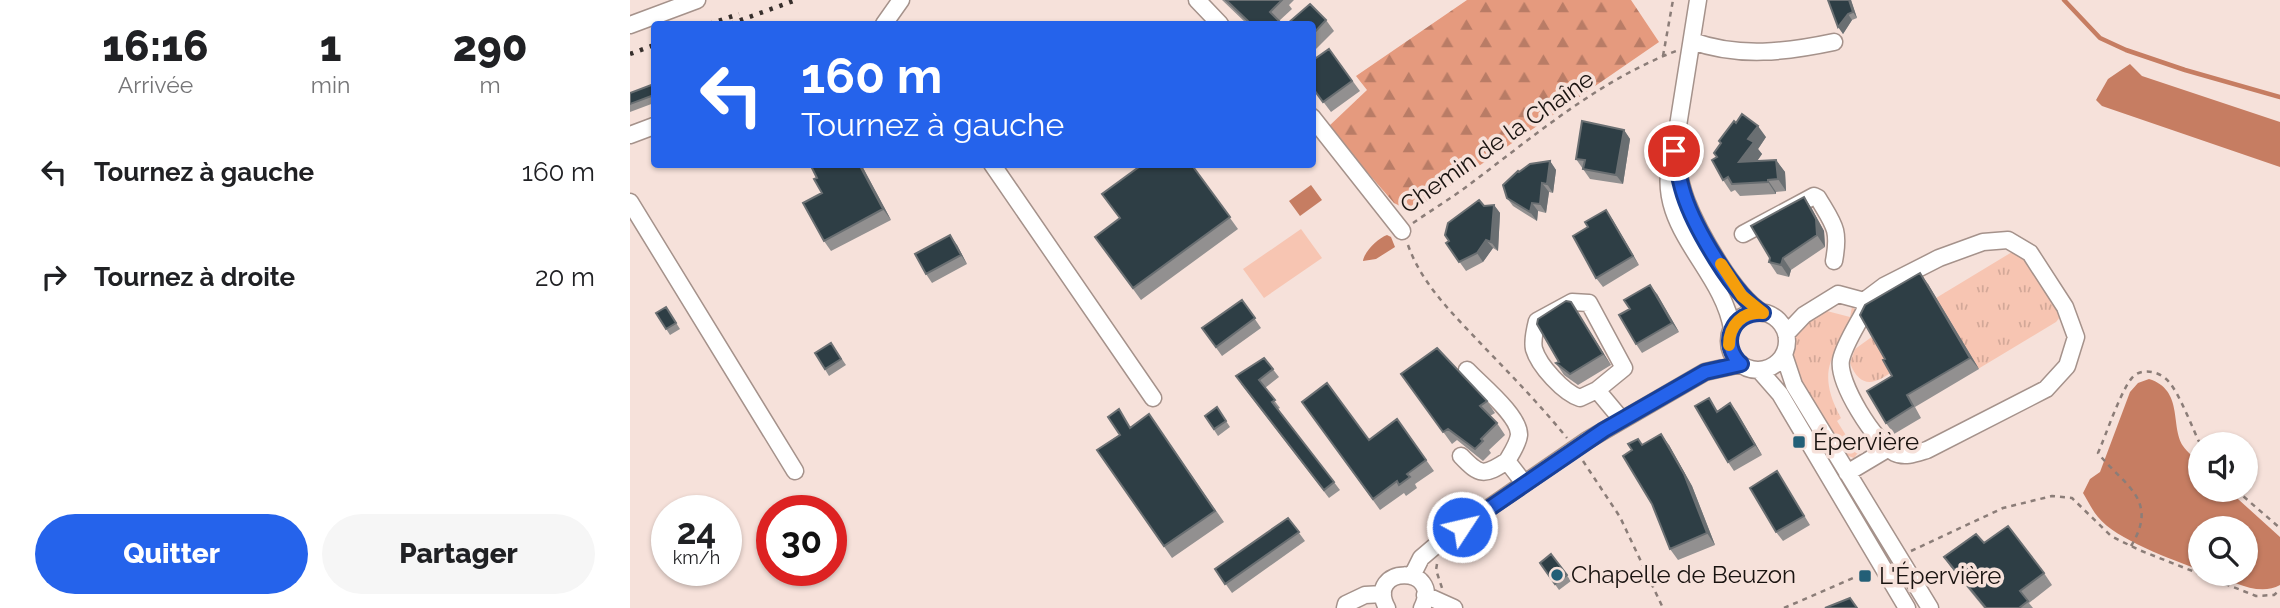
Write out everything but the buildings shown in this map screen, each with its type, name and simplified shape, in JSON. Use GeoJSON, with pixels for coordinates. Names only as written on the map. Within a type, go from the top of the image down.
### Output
{"type":"FeatureCollection","features":[{"type":"Feature","properties":{"kind":"street"},"geometry":{"type":"LineString","coordinates":[[630,25],[697,0]]}},
{"type":"Feature","properties":{"kind":"street"},"geometry":{"type":"LineString","coordinates":[[1197,0],[1217,21]]}},
{"type":"Feature","properties":{"kind":"street"},"geometry":{"type":"LineString","coordinates":[[1698,0],[1674,151],[1668,169],[1673,208],[1684,234],[1726,306],[1732,355],[1741,364],[1759,370],[1780,394],[1907,608]]}},
{"type":"Feature","properties":{"kind":"street"},"geometry":{"type":"LineString","coordinates":[[1691,45],[1776,52],[1834,42]]}},
{"type":"Feature","properties":{"kind":"street"},"geometry":{"type":"LineString","coordinates":[[1316,122],[1402,231]]}},
{"type":"Feature","properties":{"kind":"street"},"geometry":{"type":"LineString","coordinates":[[630,135],[651,127]]}},
{"type":"Feature","properties":{"kind":"street"},"geometry":{"type":"LineString","coordinates":[[1674,151],[1684,196],[1698,226],[1734,286],[1750,304],[1782,325],[1786,334],[1784,355],[1773,366],[1759,370]]}},
{"type":"Feature","properties":{"kind":"street"},"geometry":{"type":"LineString","coordinates":[[995,168],[1153,398]]}},
{"type":"Feature","properties":{"kind":"street"},"geometry":{"type":"LineString","coordinates":[[1743,234],[1814,196],[1818,198],[1837,230],[1838,243],[1834,261]]}},
{"type":"Feature","properties":{"kind":"street"},"geometry":{"type":"LineString","coordinates":[[630,201],[795,471]]}},
{"type":"Feature","properties":{"kind":"street"},"geometry":{"type":"LineString","coordinates":[[2008,240],[2030,253],[2065,307],[2076,337],[2067,366],[2046,389],[1927,450],[1906,456],[1889,448],[1867,423],[1842,378],[1841,360],[1865,310],[1864,301],[1885,286],[1939,258],[1983,242],[2008,240]]}},
{"type":"Feature","properties":{"kind":"street"},"geometry":{"type":"LineString","coordinates":[[1786,334],[1804,315],[1838,294],[1864,301]]}},
{"type":"Feature","properties":{"kind":"street"},"geometry":{"type":"LineString","coordinates":[[1572,302],[1588,303],[1625,368],[1597,390],[1580,398],[1573,396],[1539,360],[1533,347],[1537,321],[1572,302]]}},
{"type":"Feature","properties":{"kind":"street"},"geometry":{"type":"LineString","coordinates":[[1412,576],[1425,553],[1524,483],[1578,456],[1622,420],[1705,372],[1721,355],[1744,316],[1804,315]]}},
{"type":"Feature","properties":{"kind":"street"},"geometry":{"type":"LineString","coordinates":[[1784,355],[1794,385],[1930,608]]}},
{"type":"Feature","properties":{"kind":"street"},"geometry":{"type":"LineString","coordinates":[[1705,372],[1741,364]]}},
{"type":"Feature","properties":{"kind":"street"},"geometry":{"type":"LineString","coordinates":[[1461,456],[1478,472],[1486,473],[1507,461],[1519,436],[1510,414],[1466,370]]}},
{"type":"Feature","properties":{"kind":"street"},"geometry":{"type":"LineString","coordinates":[[1597,390],[1622,420]]}},
{"type":"Feature","properties":{"kind":"street"},"geometry":{"type":"LineString","coordinates":[[1847,473],[1889,448]]}},
{"type":"Feature","properties":{"kind":"street"},"geometry":{"type":"LineString","coordinates":[[1507,461],[1524,483]]}},
{"type":"Feature","properties":{"kind":"street"},"geometry":{"type":"LineString","coordinates":[[1345,608],[1346,604],[1365,595],[1385,601],[1386,585],[1393,578],[1402,575],[1412,576],[1423,585],[1424,601],[1448,605]]}},
{"type":"Feature","properties":{"kind":"path"},"geometry":{"type":"LineString","coordinates":[[1663,56],[1673,0]]}},
{"type":"Feature","properties":{"kind":"path","name":"Chemin de la Chaîne"},"geometry":{"type":"LineString","coordinates":[[1663,608],[1620,517],[1578,456],[1545,411],[1456,318],[1416,268],[1402,231],[1471,184],[1556,118],[1614,80],[1691,45]]}},
{"type":"Feature","properties":{"kind":"path"},"geometry":{"type":"LineString","coordinates":[[2131,546],[2137,535],[2141,516],[2138,496],[2098,453],[2126,386],[2134,375],[2144,371],[2156,372],[2169,381],[2194,432]]}},
{"type":"Feature","properties":{"kind":"path"},"geometry":{"type":"LineString","coordinates":[[1897,557],[2003,508],[2052,496],[2072,498],[2111,536],[2131,546],[2256,596],[2274,595],[2280,590]]}},
{"type":"Feature","properties":{"kind":"path"},"geometry":{"type":"LineString","coordinates":[[2250,502],[2280,528]]}},
{"type":"Feature","properties":{"kind":"path"},"geometry":{"type":"LineString","coordinates":[[1440,559],[1436,570],[1448,605]]}},
{"type":"Feature","properties":{"kind":"path"},"geometry":{"type":"LineString","coordinates":[[1784,608],[1882,566]]}},
{"type":"Feature","properties":{"kind":"green space"},"geometry":{"type":"Polygon","coordinates":[[[1467,0],[1631,0],[1659,42],[1412,212],[1394,203],[1328,127],[1367,90],[1356,76],[1467,0]]]}},
{"type":"Feature","properties":{"kind":"green space"},"geometry":{"type":"Polygon","coordinates":[[[1301,229],[1322,258],[1264,298],[1243,269],[1301,229]]]}},
{"type":"Feature","properties":{"kind":"green space"},"geometry":{"type":"Polygon","coordinates":[[[2012,252],[2028,257],[2061,316],[2056,322],[1978,369],[1936,298],[2012,252]]]}},
{"type":"Feature","properties":{"kind":"green space"},"geometry":{"type":"Polygon","coordinates":[[[1852,307],[1856,310],[1831,361],[1828,373],[1833,400],[1841,418],[1837,421],[1852,445],[1856,443],[1860,450],[1854,458],[1843,454],[1805,394],[1797,377],[1792,345],[1799,328],[1823,310],[1850,317],[1852,307]]]}},
{"type":"Feature","properties":{"kind":"green space"},"geometry":{"type":"Polygon","coordinates":[[[1873,336],[1894,370],[1881,379],[1869,382],[1858,377],[1850,363],[1855,349],[1873,336]]]}},
{"type":"Feature","properties":{"kind":"shaded area"},"geometry":{"type":"Polygon","coordinates":[[[2130,64],[2142,76],[2280,122],[2280,167],[2102,106],[2096,100],[2108,79],[2130,64]]]}},
{"type":"Feature","properties":{"kind":"shaded area"},"geometry":{"type":"Polygon","coordinates":[[[1311,185],[1322,200],[1300,216],[1289,201],[1311,185]]]}},
{"type":"Feature","properties":{"kind":"shaded area"},"geometry":{"type":"Polygon","coordinates":[[[1387,235],[1391,237],[1395,247],[1376,259],[1363,261],[1372,246],[1387,235]]]}},
{"type":"Feature","properties":{"kind":"shaded area"},"geometry":{"type":"Polygon","coordinates":[[[2149,379],[2160,384],[2172,400],[2179,438],[2188,451],[2188,502],[2241,502],[2257,516],[2188,516],[2188,566],[2160,555],[2117,533],[2098,517],[2083,493],[2090,479],[2100,472],[2130,392],[2138,383],[2149,379]]]}},
{"type":"Feature","properties":{"kind":"shaded area"},"geometry":{"type":"Polygon","coordinates":[[[2258,517],[2280,537],[2280,585],[2255,589],[2244,586],[2258,586],[2258,517]]]}},
{"type":"Feature","properties":{"kind":"waterway"},"geometry":{"type":"LineString","coordinates":[[2064,0],[2100,38],[2126,50],[2280,97]]}},
{"type":"Feature","properties":{"kind":"railway"},"geometry":{"type":"LineString","coordinates":[[738,21],[796,0]]}},
{"type":"Feature","properties":{"kind":"railway"},"geometry":{"type":"LineString","coordinates":[[718,21],[739,14]]}},
{"type":"Feature","properties":{"kind":"railway"},"geometry":{"type":"LineString","coordinates":[[630,54],[651,46]]}},
{"type":"Feature","properties":{"kind":"slow traffic"},"geometry":{"type":"LineString","coordinates":[[1721,264],[1742,296],[1763,313],[1750,313],[1737,321],[1730,335],[1729,345]]}},
{"type":"Feature","properties":{"kind":"place","name":"Épervière"},"geometry":{"type":"Point","coordinates":[1799,442]}},
{"type":"Feature","properties":{"kind":"place","name":"Chapelle de Beuzon"},"geometry":{"type":"Point","coordinates":[1557,575]}},
{"type":"Feature","properties":{"kind":"place","name":"L'Épervière"},"geometry":{"type":"Point","coordinates":[1865,576]}},
{"type":"Feature","properties":{"kind":"route"},"geometry":{"type":"LineString","coordinates":[[1462,527],[1604,430],[1705,372],[1741,364],[1730,349],[1732,329],[1744,316],[1763,313],[1750,304],[1734,286],[1698,226],[1684,196],[1674,151]]}}]}
